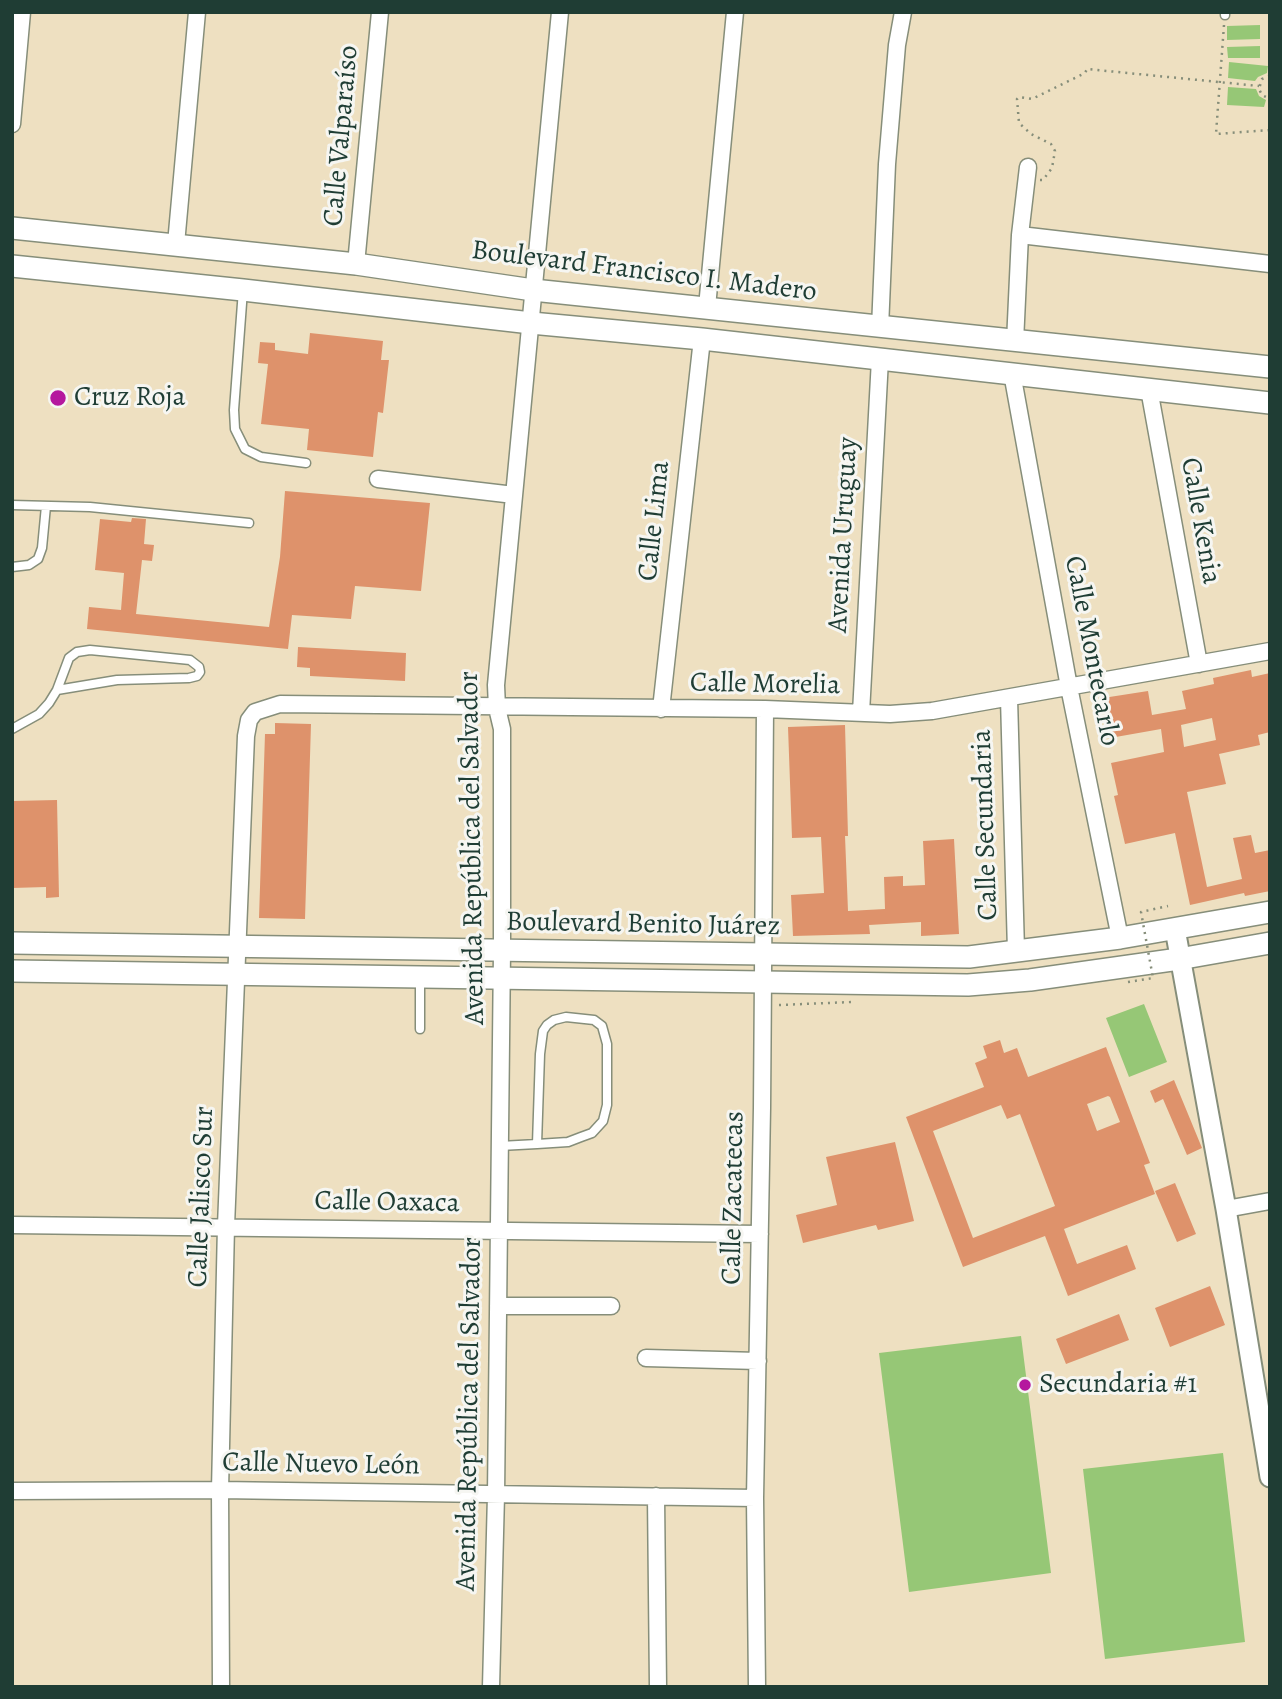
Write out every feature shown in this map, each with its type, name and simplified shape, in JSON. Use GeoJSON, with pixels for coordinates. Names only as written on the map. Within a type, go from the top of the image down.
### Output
{"type":"FeatureCollection","features":[{"type":"Feature","properties":{"kind":"main road","name":"Boulevard Francisco I. Madero"},"geometry":{"type":"LineString","coordinates":[[12,229],[356,264],[533,290],[1270,367]]}},
{"type":"Feature","properties":{"kind":"main road","name":"Boulevard Francisco I. Madero"},"geometry":{"type":"LineString","coordinates":[[12,266],[702,339],[1270,403]]}},
{"type":"Feature","properties":{"kind":"main road","name":"Boulevard Benito Juárez"},"geometry":{"type":"LineString","coordinates":[[12,943],[969,957],[1120,938],[1270,912]]}},
{"type":"Feature","properties":{"kind":"main road","name":"Boulevard Benito Juárez"},"geometry":{"type":"LineString","coordinates":[[12,971],[968,985],[1030,980],[1270,943]]}},
{"type":"Feature","properties":{"kind":"street"},"geometry":{"type":"LineString","coordinates":[[12,124],[22,12]]}},
{"type":"Feature","properties":{"kind":"street"},"geometry":{"type":"LineString","coordinates":[[176,244],[197,12]]}},
{"type":"Feature","properties":{"kind":"street","name":"Calle Valparaíso"},"geometry":{"type":"LineString","coordinates":[[356,264],[380,12]]}},
{"type":"Feature","properties":{"kind":"street","name":"Avenida República del Salvador"},"geometry":{"type":"LineString","coordinates":[[491,1687],[496,1495],[502,951],[502,729],[496,708],[497,658],[560,12]]}},
{"type":"Feature","properties":{"kind":"street"},"geometry":{"type":"LineString","coordinates":[[707,307],[735,12]]}},
{"type":"Feature","properties":{"kind":"street"},"geometry":{"type":"LineString","coordinates":[[880,328],[887,164],[902,12]]}},
{"type":"Feature","properties":{"kind":"street"},"geometry":{"type":"LineString","coordinates":[[1015,342],[1020,235],[1027,174]]}},
{"type":"Feature","properties":{"kind":"street"},"geometry":{"type":"LineString","coordinates":[[1020,235],[1270,264]]}},
{"type":"Feature","properties":{"kind":"street","name":"Calle Lima"},"geometry":{"type":"LineString","coordinates":[[661,709],[702,339]]}},
{"type":"Feature","properties":{"kind":"street","name":"Avenida Uruguay"},"geometry":{"type":"LineString","coordinates":[[861,713],[880,359]]}},
{"type":"Feature","properties":{"kind":"street","name":"Calle Montecarlo"},"geometry":{"type":"LineString","coordinates":[[1013,373],[1069,687],[1120,938]]}},
{"type":"Feature","properties":{"kind":"street","name":"Calle Kenia"},"geometry":{"type":"LineString","coordinates":[[1149,389],[1199,664]]}},
{"type":"Feature","properties":{"kind":"street"},"geometry":{"type":"LineString","coordinates":[[377,479],[514,495]]}},
{"type":"Feature","properties":{"kind":"street","name":"Calle Morelia"},"geometry":{"type":"LineString","coordinates":[[256,712],[280,704],[765,709],[890,714],[932,711],[1270,651]]}},
{"type":"Feature","properties":{"kind":"street","name":"Calle Secundaria"},"geometry":{"type":"LineString","coordinates":[[1009,698],[1016,951]]}},
{"type":"Feature","properties":{"kind":"street","name":"Calle Zacatecas"},"geometry":{"type":"LineString","coordinates":[[757,1687],[755,1498],[765,709]]}},
{"type":"Feature","properties":{"kind":"street","name":"Calle Jalisco Sur"},"geometry":{"type":"LineString","coordinates":[[221,1687],[220,1490],[226,1226],[246,736],[249,720],[256,712]]}},
{"type":"Feature","properties":{"kind":"street"},"geometry":{"type":"LineString","coordinates":[[1175,929],[1227,1209],[1270,1477]]}},
{"type":"Feature","properties":{"kind":"street"},"geometry":{"type":"LineString","coordinates":[[1227,1209],[1270,1201]]}},
{"type":"Feature","properties":{"kind":"street","name":"Calle Oaxaca"},"geometry":{"type":"LineString","coordinates":[[12,1225],[760,1234]]}},
{"type":"Feature","properties":{"kind":"street"},"geometry":{"type":"LineString","coordinates":[[498,1306],[611,1306]]}},
{"type":"Feature","properties":{"kind":"street"},"geometry":{"type":"LineString","coordinates":[[646,1358],[758,1361]]}},
{"type":"Feature","properties":{"kind":"street","name":"Calle Nuevo León"},"geometry":{"type":"LineString","coordinates":[[12,1491],[220,1490],[755,1498]]}},
{"type":"Feature","properties":{"kind":"street"},"geometry":{"type":"LineString","coordinates":[[656,1496],[658,1687]]}},
{"type":"Feature","properties":{"kind":"lane"},"geometry":{"type":"LineString","coordinates":[[243,290],[235,429],[245,449],[261,457],[306,463]]}},
{"type":"Feature","properties":{"kind":"lane"},"geometry":{"type":"LineString","coordinates":[[12,505],[90,507],[248,523]]}},
{"type":"Feature","properties":{"kind":"lane"},"geometry":{"type":"LineString","coordinates":[[12,567],[29,565],[38,559],[42,548],[46,506]]}},
{"type":"Feature","properties":{"kind":"lane"},"geometry":{"type":"LineString","coordinates":[[12,729],[39,714],[50,703],[69,658],[77,652],[90,650],[190,660],[199,667],[200,672],[189,678],[117,680],[57,690]]}},
{"type":"Feature","properties":{"kind":"lane"},"geometry":{"type":"LineString","coordinates":[[420,977],[420,1029]]}},
{"type":"Feature","properties":{"kind":"lane"},"geometry":{"type":"LineString","coordinates":[[500,1146],[537,1144],[568,1142],[592,1133],[603,1121],[607,1105],[607,1044],[602,1026],[594,1020],[566,1017],[554,1020],[543,1031],[537,1144]]}},
{"type":"Feature","properties":{"kind":"path"},"geometry":{"type":"LineString","coordinates":[[1225,13],[1216,134],[1270,130]]}},
{"type":"Feature","properties":{"kind":"path"},"geometry":{"type":"LineString","coordinates":[[1027,174],[1043,180],[1052,168],[1055,151],[1051,144],[1023,129],[1019,123],[1017,99],[1032,99],[1087,69],[1259,86]]}},
{"type":"Feature","properties":{"kind":"path"},"geometry":{"type":"LineString","coordinates":[[1270,76],[1262,79],[1259,86],[1262,95],[1270,99]]}},
{"type":"Feature","properties":{"kind":"path"},"geometry":{"type":"LineString","coordinates":[[1128,982],[1153,978],[1141,912],[1168,906]]}},
{"type":"Feature","properties":{"kind":"green space"},"geometry":{"type":"Polygon","coordinates":[[[1260,25],[1260,39],[1227,40],[1227,26],[1260,25]]]}},
{"type":"Feature","properties":{"kind":"green space"},"geometry":{"type":"Polygon","coordinates":[[[1260,46],[1260,58],[1228,58],[1227,47],[1260,46]]]}},
{"type":"Feature","properties":{"kind":"green space"},"geometry":{"type":"Polygon","coordinates":[[[1229,62],[1268,66],[1267,73],[1255,81],[1228,78],[1229,62]]]}},
{"type":"Feature","properties":{"kind":"green space"},"geometry":{"type":"Polygon","coordinates":[[[1228,87],[1256,89],[1259,96],[1266,100],[1264,107],[1227,105],[1228,87]]]}},
{"type":"Feature","properties":{"kind":"green space"},"geometry":{"type":"Polygon","coordinates":[[[1144,1004],[1167,1062],[1129,1077],[1106,1018],[1144,1004]]]}},
{"type":"Feature","properties":{"kind":"green space"},"geometry":{"type":"Polygon","coordinates":[[[1021,1336],[1051,1573],[909,1592],[879,1353],[1021,1336]]]}},
{"type":"Feature","properties":{"kind":"green space"},"geometry":{"type":"Polygon","coordinates":[[[1223,1453],[1245,1642],[1105,1659],[1083,1469],[1223,1453]]]}},
{"type":"Feature","properties":{"kind":"building"},"geometry":{"type":"Polygon","coordinates":[[[310,333],[383,341],[381,360],[389,360],[383,413],[378,412],[373,457],[307,450],[309,429],[261,424],[268,364],[258,363],[260,342],[275,343],[275,350],[308,354],[310,333]]]}},
{"type":"Feature","properties":{"kind":"building"},"geometry":{"type":"Polygon","coordinates":[[[285,491],[430,503],[421,591],[355,586],[351,619],[292,615],[288,649],[87,629],[89,607],[121,610],[124,573],[95,570],[100,519],[131,522],[132,518],[146,519],[144,544],[154,545],[152,561],[142,560],[136,614],[269,627],[280,557],[285,491]]]}},
{"type":"Feature","properties":{"kind":"building"},"geometry":{"type":"Polygon","coordinates":[[[298,647],[406,653],[405,681],[310,676],[310,668],[297,667],[298,647]]]}},
{"type":"Feature","properties":{"kind":"building"},"geometry":{"type":"Polygon","coordinates":[[[1251,670],[1252,677],[1270,673],[1270,732],[1258,735],[1260,745],[1219,754],[1226,784],[1187,792],[1207,887],[1242,879],[1233,838],[1251,835],[1255,853],[1270,850],[1270,891],[1245,896],[1244,893],[1190,905],[1175,833],[1125,844],[1114,796],[1118,795],[1111,763],[1164,752],[1161,729],[1110,738],[1103,698],[1148,691],[1152,715],[1186,709],[1182,691],[1214,684],[1213,678],[1251,670]],[[1212,718],[1181,725],[1184,747],[1216,740],[1212,718]]]}},
{"type":"Feature","properties":{"kind":"building"},"geometry":{"type":"Polygon","coordinates":[[[275,723],[311,724],[305,919],[259,918],[265,734],[275,734],[275,723]]]}},
{"type":"Feature","properties":{"kind":"building"},"geometry":{"type":"Polygon","coordinates":[[[845,725],[848,911],[885,909],[884,877],[903,876],[903,886],[925,885],[923,841],[954,839],[959,934],[921,936],[921,922],[869,925],[870,934],[793,936],[791,895],[824,893],[821,837],[792,838],[788,727],[845,725]]]}},
{"type":"Feature","properties":{"kind":"building"},"geometry":{"type":"Polygon","coordinates":[[[57,800],[59,897],[46,898],[46,887],[12,888],[12,801],[57,800]]]}},
{"type":"Feature","properties":{"kind":"building"},"geometry":{"type":"Polygon","coordinates":[[[1000,1040],[1004,1053],[1017,1048],[1028,1077],[1106,1047],[1150,1163],[1144,1165],[1155,1194],[1064,1229],[1077,1264],[1127,1245],[1136,1269],[1068,1296],[1045,1236],[963,1267],[906,1117],[984,1087],[975,1063],[987,1058],[983,1046],[1000,1040]],[[1108,1096],[1087,1104],[1097,1131],[1120,1122],[1108,1096]],[[1001,1105],[933,1131],[973,1238],[1055,1206],[1020,1114],[1007,1119],[1001,1105]]]}},
{"type":"Feature","properties":{"kind":"building"},"geometry":{"type":"Polygon","coordinates":[[[1174,1080],[1202,1148],[1187,1155],[1163,1099],[1155,1103],[1150,1091],[1174,1080]]]}},
{"type":"Feature","properties":{"kind":"building"},"geometry":{"type":"Polygon","coordinates":[[[895,1142],[914,1221],[878,1230],[876,1225],[803,1243],[796,1215],[837,1205],[826,1157],[895,1142]]]}},
{"type":"Feature","properties":{"kind":"building"},"geometry":{"type":"Polygon","coordinates":[[[1175,1183],[1196,1234],[1177,1242],[1155,1191],[1175,1183]]]}},
{"type":"Feature","properties":{"kind":"building"},"geometry":{"type":"Polygon","coordinates":[[[1210,1286],[1225,1325],[1170,1347],[1155,1308],[1210,1286]]]}},
{"type":"Feature","properties":{"kind":"building"},"geometry":{"type":"Polygon","coordinates":[[[1119,1314],[1129,1340],[1066,1364],[1056,1339],[1119,1314]]]}},
{"type":"Feature","properties":{"kind":"place","name":"Cruz Roja"},"geometry":{"type":"Point","coordinates":[58,398]}},
{"type":"Feature","properties":{"kind":"place","name":"Secundaria #1"},"geometry":{"type":"Point","coordinates":[1025,1385]}}]}
